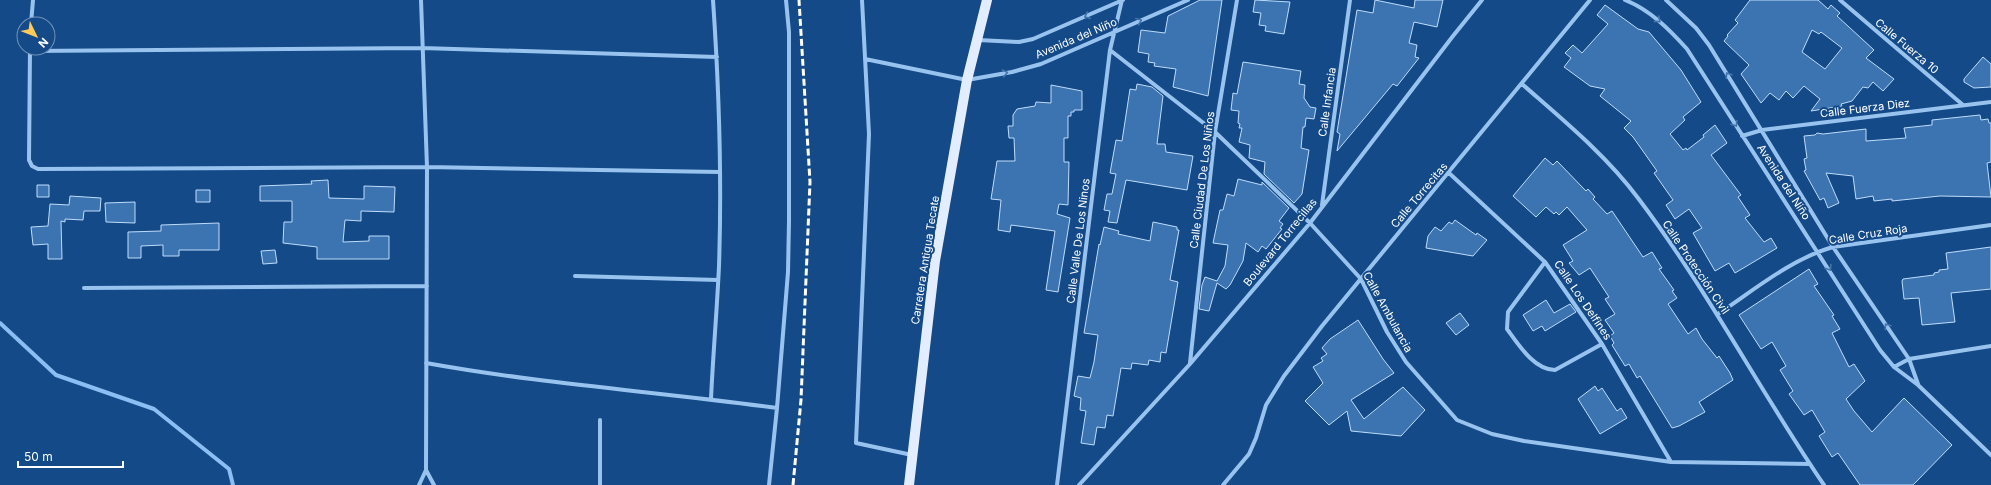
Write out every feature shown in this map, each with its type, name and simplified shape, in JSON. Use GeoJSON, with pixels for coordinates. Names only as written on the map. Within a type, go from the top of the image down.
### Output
{"type":"FeatureCollection","features":[{"type":"Feature","properties":{"kind":"main road","name":"Carretera Antigua Tecate"},"geometry":{"type":"LineString","coordinates":[[909,485],[935,261],[967,80],[987,0]]}},
{"type":"Feature","properties":{"kind":"street"},"geometry":{"type":"LineString","coordinates":[[32,16],[33,0]]}},
{"type":"Feature","properties":{"kind":"street"},"geometry":{"type":"LineString","coordinates":[[419,485],[426,470],[427,286],[427,167],[421,0]]}},
{"type":"Feature","properties":{"kind":"street"},"geometry":{"type":"LineString","coordinates":[[711,399],[718,280],[720,172],[717,57],[713,0]]}},
{"type":"Feature","properties":{"kind":"street"},"geometry":{"type":"LineString","coordinates":[[769,485],[788,272],[789,32],[786,0]]}},
{"type":"Feature","properties":{"kind":"street"},"geometry":{"type":"LineString","coordinates":[[862,0],[869,134],[856,443],[912,455]]}},
{"type":"Feature","properties":{"kind":"street","name":"Avenida del Niño"},"geometry":{"type":"LineString","coordinates":[[978,40],[1019,42],[1033,39],[1122,0]]}},
{"type":"Feature","properties":{"kind":"street","name":"Calle Valle De Los Ninos"},"geometry":{"type":"LineString","coordinates":[[1057,485],[1110,50],[1122,0]]}},
{"type":"Feature","properties":{"kind":"street","name":"Avenida del Niño"},"geometry":{"type":"LineString","coordinates":[[967,80],[1012,72],[1040,64],[1188,0]]}},
{"type":"Feature","properties":{"kind":"street","name":"Calle Ciudad De Los Niños"},"geometry":{"type":"LineString","coordinates":[[1190,364],[1215,132],[1237,0]]}},
{"type":"Feature","properties":{"kind":"street","name":"Calle Infancia"},"geometry":{"type":"LineString","coordinates":[[1322,206],[1350,0]]}},
{"type":"Feature","properties":{"kind":"street","name":"Boulevard Torrecillas"},"geometry":{"type":"LineString","coordinates":[[1079,485],[1190,364],[1310,223],[1482,0]]}},
{"type":"Feature","properties":{"kind":"street","name":"Calle Torrecitas"},"geometry":{"type":"LineString","coordinates":[[1223,485],[1249,454],[1256,438],[1266,405],[1284,376],[1322,326],[1590,0]]}},
{"type":"Feature","properties":{"kind":"street","name":"Avenida del Niño"},"geometry":{"type":"LineString","coordinates":[[1625,0],[1652,15],[1671,30],[1687,49],[1880,350],[1894,367],[1918,385],[1991,455]]}},
{"type":"Feature","properties":{"kind":"street","name":"Avenida del Niño"},"geometry":{"type":"LineString","coordinates":[[1666,0],[1696,28],[1709,45],[1833,248],[1909,359],[1918,385]]}},
{"type":"Feature","properties":{"kind":"street","name":"Calle Fuerza 10"},"geometry":{"type":"LineString","coordinates":[[1840,0],[1963,105]]}},
{"type":"Feature","properties":{"kind":"street"},"geometry":{"type":"LineString","coordinates":[[56,50],[422,48],[717,57]]}},
{"type":"Feature","properties":{"kind":"street","name":"Calle Ambulancia"},"geometry":{"type":"LineString","coordinates":[[1110,50],[1215,132],[1310,223],[1361,279],[1387,332],[1406,362],[1457,420],[1492,434],[1524,441],[1671,462]]}},
{"type":"Feature","properties":{"kind":"street"},"geometry":{"type":"LineString","coordinates":[[30,56],[29,160],[32,166],[38,169],[427,167],[720,172]]}},
{"type":"Feature","properties":{"kind":"street"},"geometry":{"type":"LineString","coordinates":[[865,59],[967,80]]}},
{"type":"Feature","properties":{"kind":"street","name":"Calle Protección Civil"},"geometry":{"type":"LineString","coordinates":[[1522,84],[1600,153],[1638,198],[1718,314],[1824,485]]}},
{"type":"Feature","properties":{"kind":"street","name":"Calle Fuerza Diez"},"geometry":{"type":"LineString","coordinates":[[1742,136],[1762,130],[1991,102]]}},
{"type":"Feature","properties":{"kind":"street","name":"Calle Los Delfines"},"geometry":{"type":"LineString","coordinates":[[1449,173],[1545,262],[1602,344],[1671,462]]}},
{"type":"Feature","properties":{"kind":"street","name":"Calle Cruz Roja"},"geometry":{"type":"LineString","coordinates":[[1718,314],[1792,265],[1818,252],[1833,248],[1991,225]]}},
{"type":"Feature","properties":{"kind":"street"},"geometry":{"type":"LineString","coordinates":[[1545,262],[1508,312],[1507,329],[1533,360],[1544,368],[1550,370],[1555,370],[1602,344]]}},
{"type":"Feature","properties":{"kind":"street"},"geometry":{"type":"LineString","coordinates":[[575,276],[718,280]]}},
{"type":"Feature","properties":{"kind":"street"},"geometry":{"type":"LineString","coordinates":[[84,288],[427,286]]}},
{"type":"Feature","properties":{"kind":"street"},"geometry":{"type":"LineString","coordinates":[[1894,367],[1909,359],[1991,346]]}},
{"type":"Feature","properties":{"kind":"street"},"geometry":{"type":"LineString","coordinates":[[426,363],[659,395],[711,399],[777,408]]}},
{"type":"Feature","properties":{"kind":"street"},"geometry":{"type":"LineString","coordinates":[[600,420],[600,485]]}},
{"type":"Feature","properties":{"kind":"street"},"geometry":{"type":"LineString","coordinates":[[1671,462],[1810,464]]}},
{"type":"Feature","properties":{"kind":"street"},"geometry":{"type":"LineString","coordinates":[[426,470],[434,485]]}},
{"type":"Feature","properties":{"kind":"building"},"geometry":{"type":"Polygon","coordinates":[[[1200,0],[1222,0],[1208,96],[1173,87],[1176,69],[1154,66],[1155,63],[1148,62],[1149,54],[1138,52],[1141,30],[1165,33],[1168,16],[1200,0]]]}},
{"type":"Feature","properties":{"kind":"building"},"geometry":{"type":"Polygon","coordinates":[[[1255,0],[1290,2],[1284,34],[1265,31],[1266,26],[1259,25],[1261,13],[1253,12],[1255,0]]]}},
{"type":"Feature","properties":{"kind":"building"},"geometry":{"type":"Polygon","coordinates":[[[1375,0],[1414,8],[1415,0],[1443,0],[1437,27],[1414,22],[1409,43],[1417,45],[1415,57],[1419,58],[1397,86],[1393,84],[1337,151],[1340,134],[1337,132],[1357,10],[1373,13],[1375,0]]]}},
{"type":"Feature","properties":{"kind":"building"},"geometry":{"type":"Polygon","coordinates":[[[1750,0],[1818,0],[1828,9],[1831,5],[1840,13],[1837,16],[1874,50],[1866,58],[1894,79],[1883,91],[1873,82],[1868,88],[1863,87],[1852,101],[1841,104],[1842,106],[1811,111],[1820,99],[1804,86],[1793,98],[1786,91],[1779,100],[1770,93],[1761,103],[1741,74],[1749,65],[1724,41],[1728,36],[1727,35],[1738,23],[1735,20],[1750,0]],[[1812,30],[1802,52],[1825,69],[1842,48],[1821,32],[1819,34],[1812,30]]]}},
{"type":"Feature","properties":{"kind":"building"},"geometry":{"type":"Polygon","coordinates":[[[1605,5],[1638,29],[1649,32],[1681,70],[1701,102],[1683,117],[1685,120],[1670,134],[1683,150],[1686,148],[1687,150],[1704,137],[1703,135],[1715,125],[1727,143],[1711,155],[1741,195],[1738,197],[1750,215],[1745,218],[1764,242],[1771,238],[1777,248],[1735,273],[1729,263],[1715,271],[1693,233],[1702,228],[1689,209],[1675,219],[1666,205],[1673,200],[1654,173],[1657,171],[1633,137],[1624,128],[1631,121],[1600,96],[1605,89],[1590,86],[1564,67],[1571,58],[1565,53],[1573,45],[1582,53],[1608,24],[1597,15],[1605,5]]]}},
{"type":"Feature","properties":{"kind":"building"},"geometry":{"type":"Polygon","coordinates":[[[1983,57],[1991,64],[1991,87],[1974,88],[1964,82],[1964,79],[1983,57]]]}},
{"type":"Feature","properties":{"kind":"building"},"geometry":{"type":"Polygon","coordinates":[[[1243,62],[1301,71],[1299,84],[1305,85],[1304,98],[1310,107],[1316,108],[1314,119],[1306,118],[1305,127],[1303,127],[1301,148],[1309,150],[1302,194],[1294,203],[1264,174],[1265,162],[1249,158],[1250,145],[1239,142],[1242,128],[1239,128],[1240,124],[1238,123],[1239,111],[1231,110],[1233,93],[1237,94],[1243,62]]]}},
{"type":"Feature","properties":{"kind":"building"},"geometry":{"type":"Polygon","coordinates":[[[1137,84],[1152,87],[1163,96],[1157,144],[1165,144],[1166,152],[1193,156],[1187,190],[1126,180],[1117,223],[1108,222],[1110,211],[1104,210],[1107,194],[1112,194],[1116,174],[1110,173],[1116,140],[1122,141],[1130,89],[1136,90],[1137,84]]]}},
{"type":"Feature","properties":{"kind":"building"},"geometry":{"type":"Polygon","coordinates":[[[1051,85],[1082,91],[1082,110],[1074,110],[1074,112],[1071,112],[1071,116],[1068,116],[1068,138],[1064,138],[1064,162],[1069,162],[1068,205],[1059,204],[1057,214],[1070,218],[1058,292],[1046,290],[1055,231],[1011,225],[1010,232],[998,230],[1001,200],[991,199],[997,161],[1015,161],[1014,138],[1009,138],[1008,126],[1013,126],[1013,115],[1017,109],[1035,106],[1036,102],[1051,103],[1051,85]]]}},
{"type":"Feature","properties":{"kind":"building"},"geometry":{"type":"Polygon","coordinates":[[[1980,115],[1981,120],[1988,119],[1989,123],[1991,123],[1991,162],[1987,163],[1991,197],[1940,196],[1892,201],[1892,199],[1874,201],[1873,196],[1856,199],[1853,176],[1826,173],[1839,203],[1828,208],[1824,198],[1820,200],[1804,171],[1806,170],[1804,159],[1807,158],[1804,136],[1815,135],[1817,133],[1823,134],[1866,129],[1866,141],[1906,138],[1904,128],[1932,125],[1932,120],[1980,115]]]}},
{"type":"Feature","properties":{"kind":"building"},"geometry":{"type":"Polygon","coordinates":[[[1545,158],[1553,165],[1557,161],[1586,191],[1588,189],[1595,197],[1593,199],[1607,214],[1612,211],[1643,257],[1652,252],[1662,268],[1659,269],[1674,290],[1672,291],[1677,298],[1668,304],[1688,334],[1696,328],[1702,339],[1717,358],[1719,356],[1730,373],[1733,380],[1699,402],[1705,412],[1679,426],[1672,428],[1640,376],[1637,378],[1629,364],[1625,366],[1612,345],[1614,343],[1610,336],[1614,333],[1605,320],[1615,314],[1605,299],[1609,297],[1590,268],[1579,275],[1569,263],[1573,261],[1563,245],[1587,230],[1567,207],[1559,215],[1556,212],[1554,214],[1546,207],[1536,217],[1513,196],[1545,158]]]}},
{"type":"Feature","properties":{"kind":"building"},"geometry":{"type":"Polygon","coordinates":[[[1238,179],[1262,185],[1262,182],[1289,208],[1279,221],[1283,224],[1280,228],[1282,229],[1266,249],[1262,246],[1258,252],[1246,243],[1243,261],[1230,285],[1226,289],[1217,283],[1209,311],[1199,309],[1202,285],[1205,277],[1217,281],[1225,266],[1228,245],[1213,243],[1220,210],[1223,210],[1227,194],[1234,196],[1238,179]]]}},
{"type":"Feature","properties":{"kind":"building"},"geometry":{"type":"Polygon","coordinates":[[[328,180],[329,198],[364,199],[364,186],[395,187],[394,212],[361,211],[361,221],[345,220],[343,242],[369,241],[369,236],[389,236],[389,259],[317,259],[317,247],[283,243],[284,222],[292,222],[292,201],[260,201],[260,186],[312,184],[311,181],[328,180]]]}},
{"type":"Feature","properties":{"kind":"building"},"geometry":{"type":"Polygon","coordinates":[[[37,185],[49,185],[49,197],[37,197],[37,185]]]}},
{"type":"Feature","properties":{"kind":"building"},"geometry":{"type":"Polygon","coordinates":[[[196,190],[210,190],[210,202],[196,202],[196,190]]]}},
{"type":"Feature","properties":{"kind":"building"},"geometry":{"type":"Polygon","coordinates":[[[70,196],[101,198],[100,211],[84,211],[83,220],[65,219],[65,222],[61,221],[62,259],[48,259],[48,244],[33,245],[31,227],[48,226],[50,204],[69,205],[70,196]]]}},
{"type":"Feature","properties":{"kind":"building"},"geometry":{"type":"Polygon","coordinates":[[[135,202],[135,223],[106,222],[105,203],[135,202]]]}},
{"type":"Feature","properties":{"kind":"building"},"geometry":{"type":"Polygon","coordinates":[[[1455,220],[1476,235],[1477,233],[1487,240],[1473,256],[1426,248],[1428,236],[1435,227],[1441,231],[1449,222],[1452,224],[1455,220]]]}},
{"type":"Feature","properties":{"kind":"building"},"geometry":{"type":"Polygon","coordinates":[[[1153,222],[1177,227],[1177,230],[1179,230],[1170,280],[1178,282],[1166,353],[1161,352],[1160,362],[1149,360],[1148,365],[1132,363],[1131,369],[1121,368],[1113,416],[1107,415],[1105,428],[1097,427],[1094,445],[1081,443],[1086,411],[1080,410],[1081,398],[1074,396],[1078,376],[1090,378],[1094,362],[1098,335],[1084,333],[1099,244],[1100,245],[1104,227],[1119,231],[1118,234],[1150,241],[1153,222]]]}},
{"type":"Feature","properties":{"kind":"building"},"geometry":{"type":"Polygon","coordinates":[[[219,223],[219,250],[179,250],[179,256],[163,256],[163,245],[141,246],[141,258],[128,258],[128,232],[161,231],[161,225],[219,223]]]}},
{"type":"Feature","properties":{"kind":"building"},"geometry":{"type":"Polygon","coordinates":[[[1991,247],[1991,289],[1951,293],[1955,322],[1922,325],[1919,298],[1904,299],[1903,279],[1934,275],[1934,273],[1939,272],[1939,270],[1948,269],[1946,253],[1991,247]]]}},
{"type":"Feature","properties":{"kind":"building"},"geometry":{"type":"Polygon","coordinates":[[[275,250],[277,263],[263,264],[261,251],[275,250]]]}},
{"type":"Feature","properties":{"kind":"building"},"geometry":{"type":"Polygon","coordinates":[[[1809,269],[1818,284],[1814,286],[1834,315],[1832,316],[1840,329],[1832,333],[1849,367],[1854,364],[1865,381],[1846,399],[1854,411],[1872,432],[1904,398],[1952,445],[1913,485],[1860,485],[1838,453],[1832,457],[1819,436],[1825,432],[1812,410],[1804,415],[1789,394],[1793,391],[1780,370],[1786,366],[1772,342],[1761,349],[1739,315],[1809,269]]]}},
{"type":"Feature","properties":{"kind":"building"},"geometry":{"type":"Polygon","coordinates":[[[1546,300],[1554,313],[1570,304],[1576,312],[1545,331],[1542,326],[1533,331],[1523,315],[1546,300]]]}},
{"type":"Feature","properties":{"kind":"building"},"geometry":{"type":"Polygon","coordinates":[[[1460,313],[1469,325],[1456,335],[1446,323],[1460,313]]]}},
{"type":"Feature","properties":{"kind":"building"},"geometry":{"type":"Polygon","coordinates":[[[1358,320],[1383,359],[1394,373],[1351,400],[1364,419],[1403,387],[1425,410],[1401,436],[1351,431],[1347,411],[1329,425],[1305,401],[1323,383],[1313,367],[1323,361],[1321,358],[1327,354],[1322,348],[1330,339],[1358,320]]]}},
{"type":"Feature","properties":{"kind":"building"},"geometry":{"type":"Polygon","coordinates":[[[1595,386],[1598,391],[1602,388],[1617,411],[1621,408],[1627,418],[1600,434],[1578,399],[1595,386]]]}},
{"type":"Feature","properties":{"kind":"waterway"},"geometry":{"type":"LineString","coordinates":[[0,323],[56,375],[154,409],[229,469],[233,485]]}},
{"type":"Feature","properties":{"kind":"railway"},"geometry":{"type":"LineString","coordinates":[[793,485],[801,400],[810,182],[799,0]]}}]}
